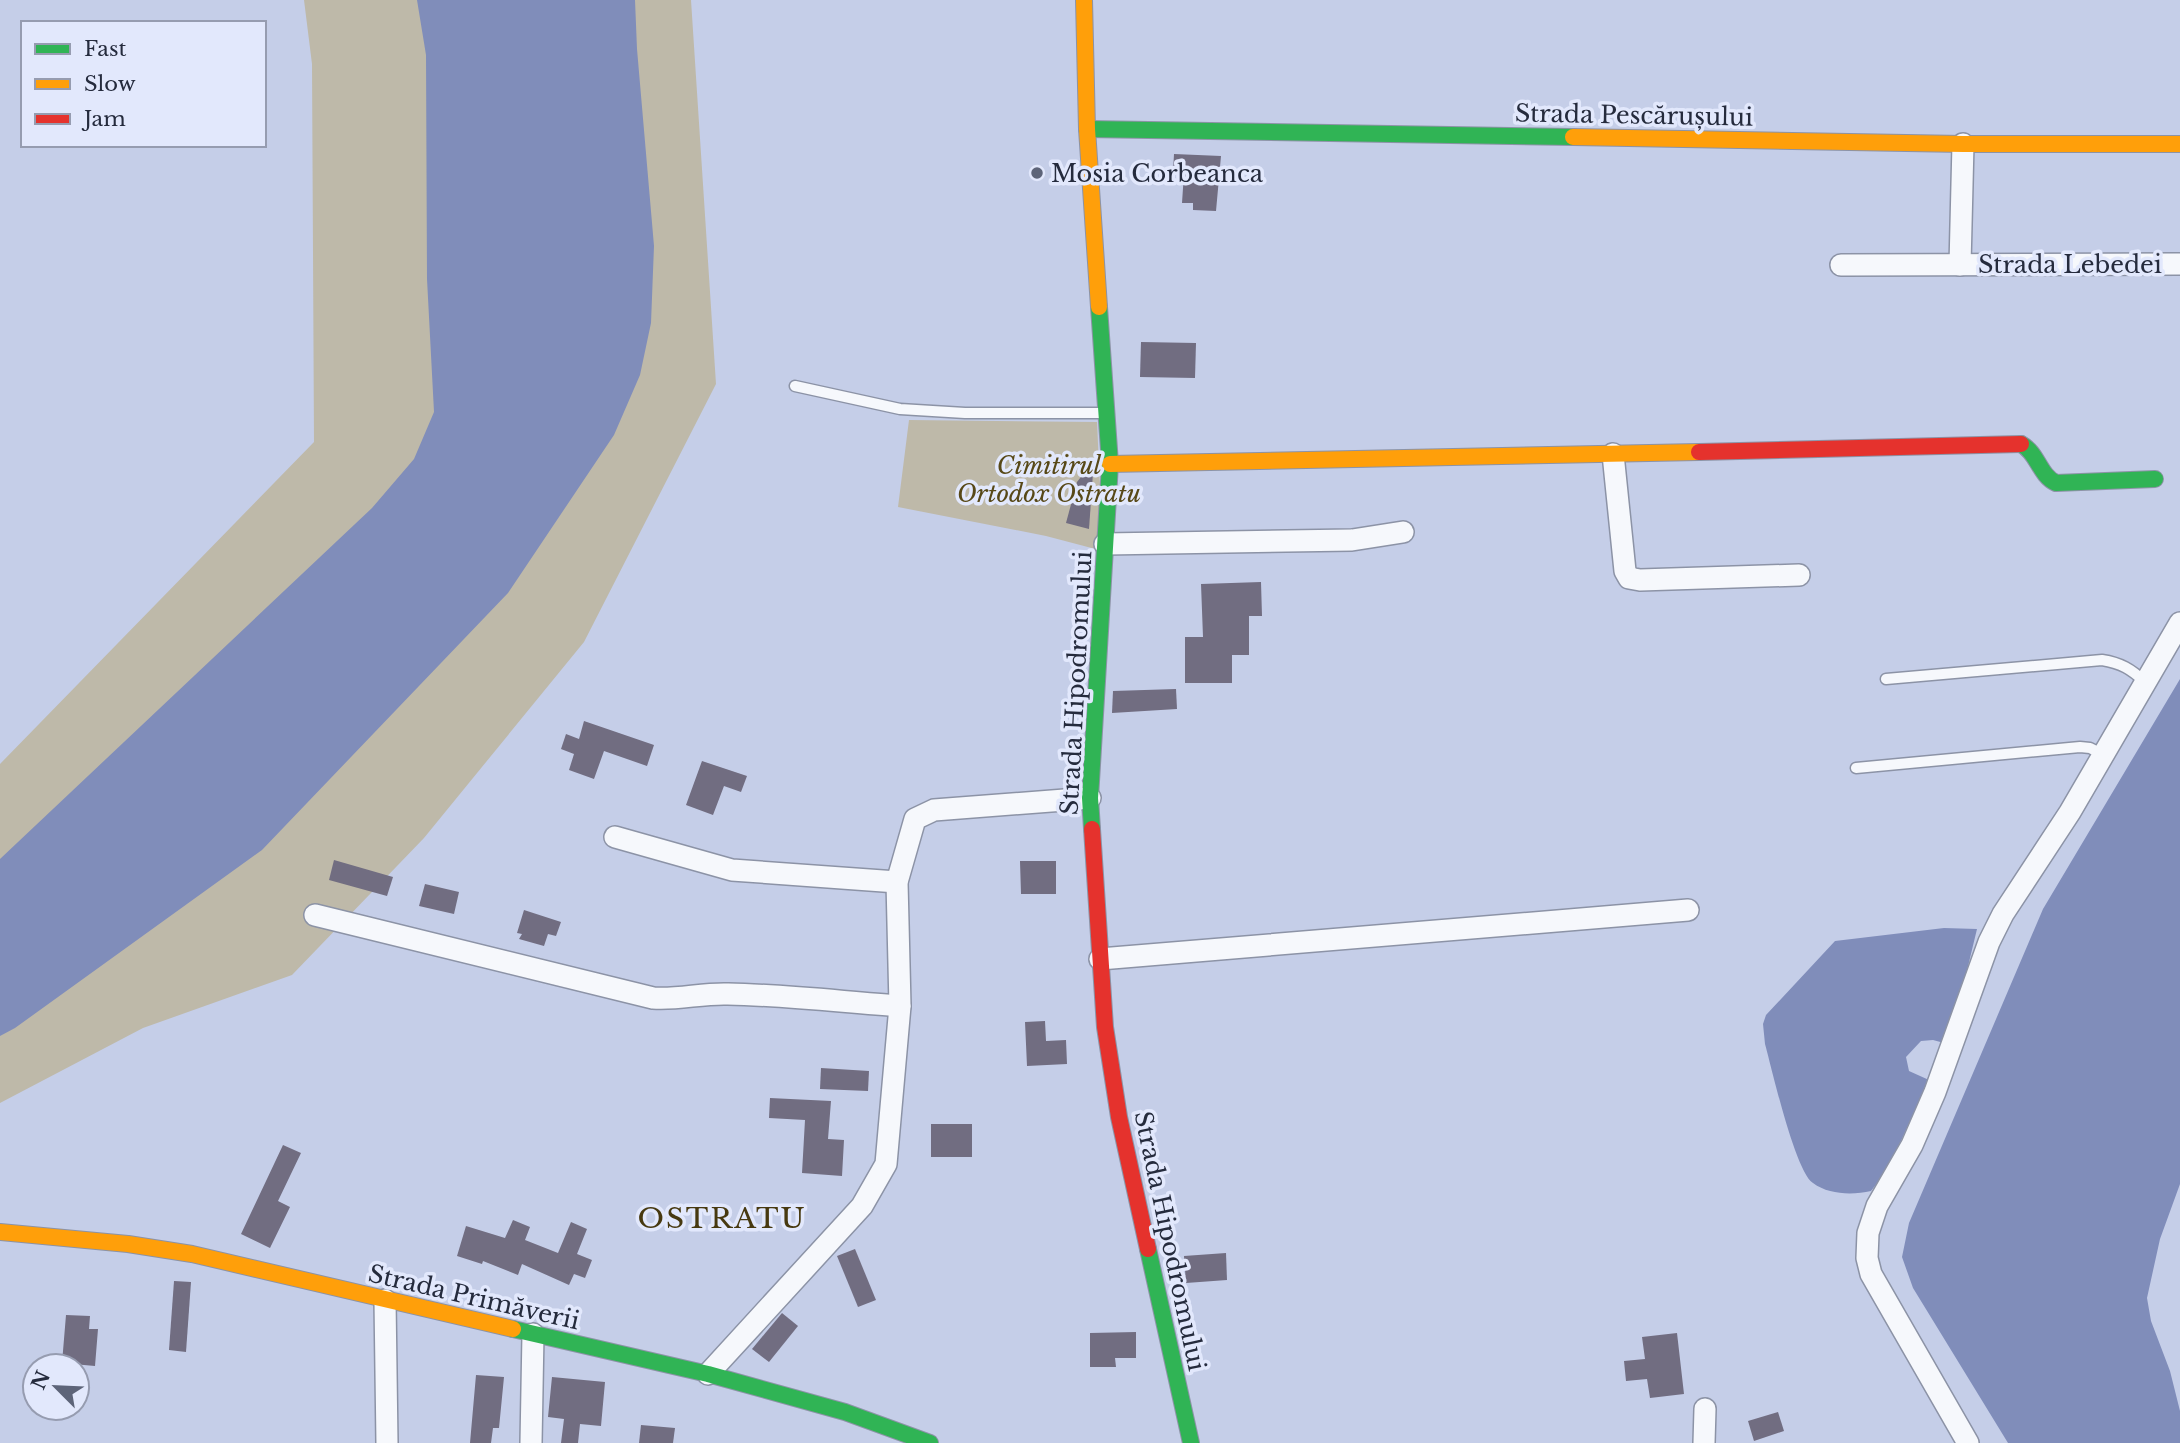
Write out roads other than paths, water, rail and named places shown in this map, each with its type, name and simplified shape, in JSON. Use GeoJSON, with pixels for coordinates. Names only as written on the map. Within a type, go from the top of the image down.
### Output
{"type":"FeatureCollection","features":[{"type":"Feature","properties":{"kind":"street","name":"Strada Hipodromului"},"geometry":{"type":"LineString","coordinates":[[1084,0],[1087,129],[1110,464],[1090,798],[1105,1027],[1119,1117],[1191,1443]]}},
{"type":"Feature","properties":{"kind":"street","name":"Strada Pescărușului"},"geometry":{"type":"LineString","coordinates":[[1087,129],[1963,144],[2180,144]]}},
{"type":"Feature","properties":{"kind":"street","name":"Strada Lebedei"},"geometry":{"type":"LineString","coordinates":[[1960,265],[1963,144]]}},
{"type":"Feature","properties":{"kind":"street","name":"Strada Lebedei"},"geometry":{"type":"LineString","coordinates":[[1841,265],[2180,264]]}},
{"type":"Feature","properties":{"kind":"street"},"geometry":{"type":"LineString","coordinates":[[1110,464],[2023,444],[2034,452],[2047,479],[2056,483],[2155,479]]}},
{"type":"Feature","properties":{"kind":"street"},"geometry":{"type":"LineString","coordinates":[[1613,454],[1625,571],[1629,578],[1640,580],[1799,575]]}},
{"type":"Feature","properties":{"kind":"street"},"geometry":{"type":"LineString","coordinates":[[1105,544],[1352,540],[1404,532]]}},
{"type":"Feature","properties":{"kind":"street"},"geometry":{"type":"LineString","coordinates":[[1968,1443],[1871,1274],[1867,1258],[1868,1233],[1877,1206],[1912,1145],[1935,1093],[2003,914],[2070,812],[2180,623]]}},
{"type":"Feature","properties":{"kind":"street"},"geometry":{"type":"LineString","coordinates":[[708,1374],[862,1206],[886,1164],[900,1006],[897,882],[915,819],[934,810],[1090,798]]}},
{"type":"Feature","properties":{"kind":"street"},"geometry":{"type":"LineString","coordinates":[[615,836],[732,870],[897,882]]}},
{"type":"Feature","properties":{"kind":"street"},"geometry":{"type":"LineString","coordinates":[[1100,959],[1688,910]]}},
{"type":"Feature","properties":{"kind":"street"},"geometry":{"type":"LineString","coordinates":[[315,915],[653,998],[672,1000],[694,995],[728,994],[900,1006]]}},
{"type":"Feature","properties":{"kind":"street","name":"Strada Primăverii"},"geometry":{"type":"LineString","coordinates":[[0,1232],[159,1248],[708,1374],[845,1412],[930,1443]]}},
{"type":"Feature","properties":{"kind":"street"},"geometry":{"type":"LineString","coordinates":[[385,1300],[387,1443]]}},
{"type":"Feature","properties":{"kind":"street"},"geometry":{"type":"LineString","coordinates":[[531,1443],[533,1335]]}},
{"type":"Feature","properties":{"kind":"street"},"geometry":{"type":"LineString","coordinates":[[1704,1443],[1705,1409]]}},
{"type":"Feature","properties":{"kind":"lane"},"geometry":{"type":"LineString","coordinates":[[795,386],[900,410],[965,414],[1107,413]]}},
{"type":"Feature","properties":{"kind":"lane"},"geometry":{"type":"LineString","coordinates":[[1886,679],[2102,660],[2118,663],[2132,670],[2145,682]]}},
{"type":"Feature","properties":{"kind":"lane"},"geometry":{"type":"LineString","coordinates":[[1856,768],[2080,747],[2090,748],[2104,755]]}},
{"type":"Feature","properties":{"kind":"water"},"geometry":{"type":"Polygon","coordinates":[[[417,0],[635,0],[654,246],[651,323],[640,375],[614,435],[508,593],[262,850],[15,1028],[0,1036],[0,859],[372,508],[414,459],[434,412],[427,279],[426,55],[417,0]]]}},
{"type":"Feature","properties":{"kind":"water"},"geometry":{"type":"Polygon","coordinates":[[[2180,679],[2180,1184],[2160,1239],[2147,1298],[2151,1321],[2170,1371],[2180,1411],[2180,1443],[2008,1443],[1913,1288],[1902,1257],[1909,1223],[2043,909],[2180,679]]]}},
{"type":"Feature","properties":{"kind":"water"},"geometry":{"type":"Polygon","coordinates":[[[1944,928],[1977,929],[1957,1012],[1944,1043],[1921,1041],[1906,1057],[1909,1071],[1929,1080],[1888,1169],[1871,1191],[1841,1193],[1819,1187],[1806,1175],[1785,1118],[1765,1044],[1763,1024],[1766,1015],[1835,941],[1944,928]]]}},
{"type":"Feature","properties":{"kind":"place","name":"Mosia Corbeanca"},"geometry":{"type":"Point","coordinates":[1037,173]}},
{"type":"Feature","properties":{"kind":"district","name":"OSTRATU"},"geometry":{"type":"Point","coordinates":[722,1218]}},
{"type":"Feature","properties":{"kind":"park label","name":"Cimitirul Ortodox Ostratu"},"geometry":{"type":"Point","coordinates":[1049,479]}}]}
